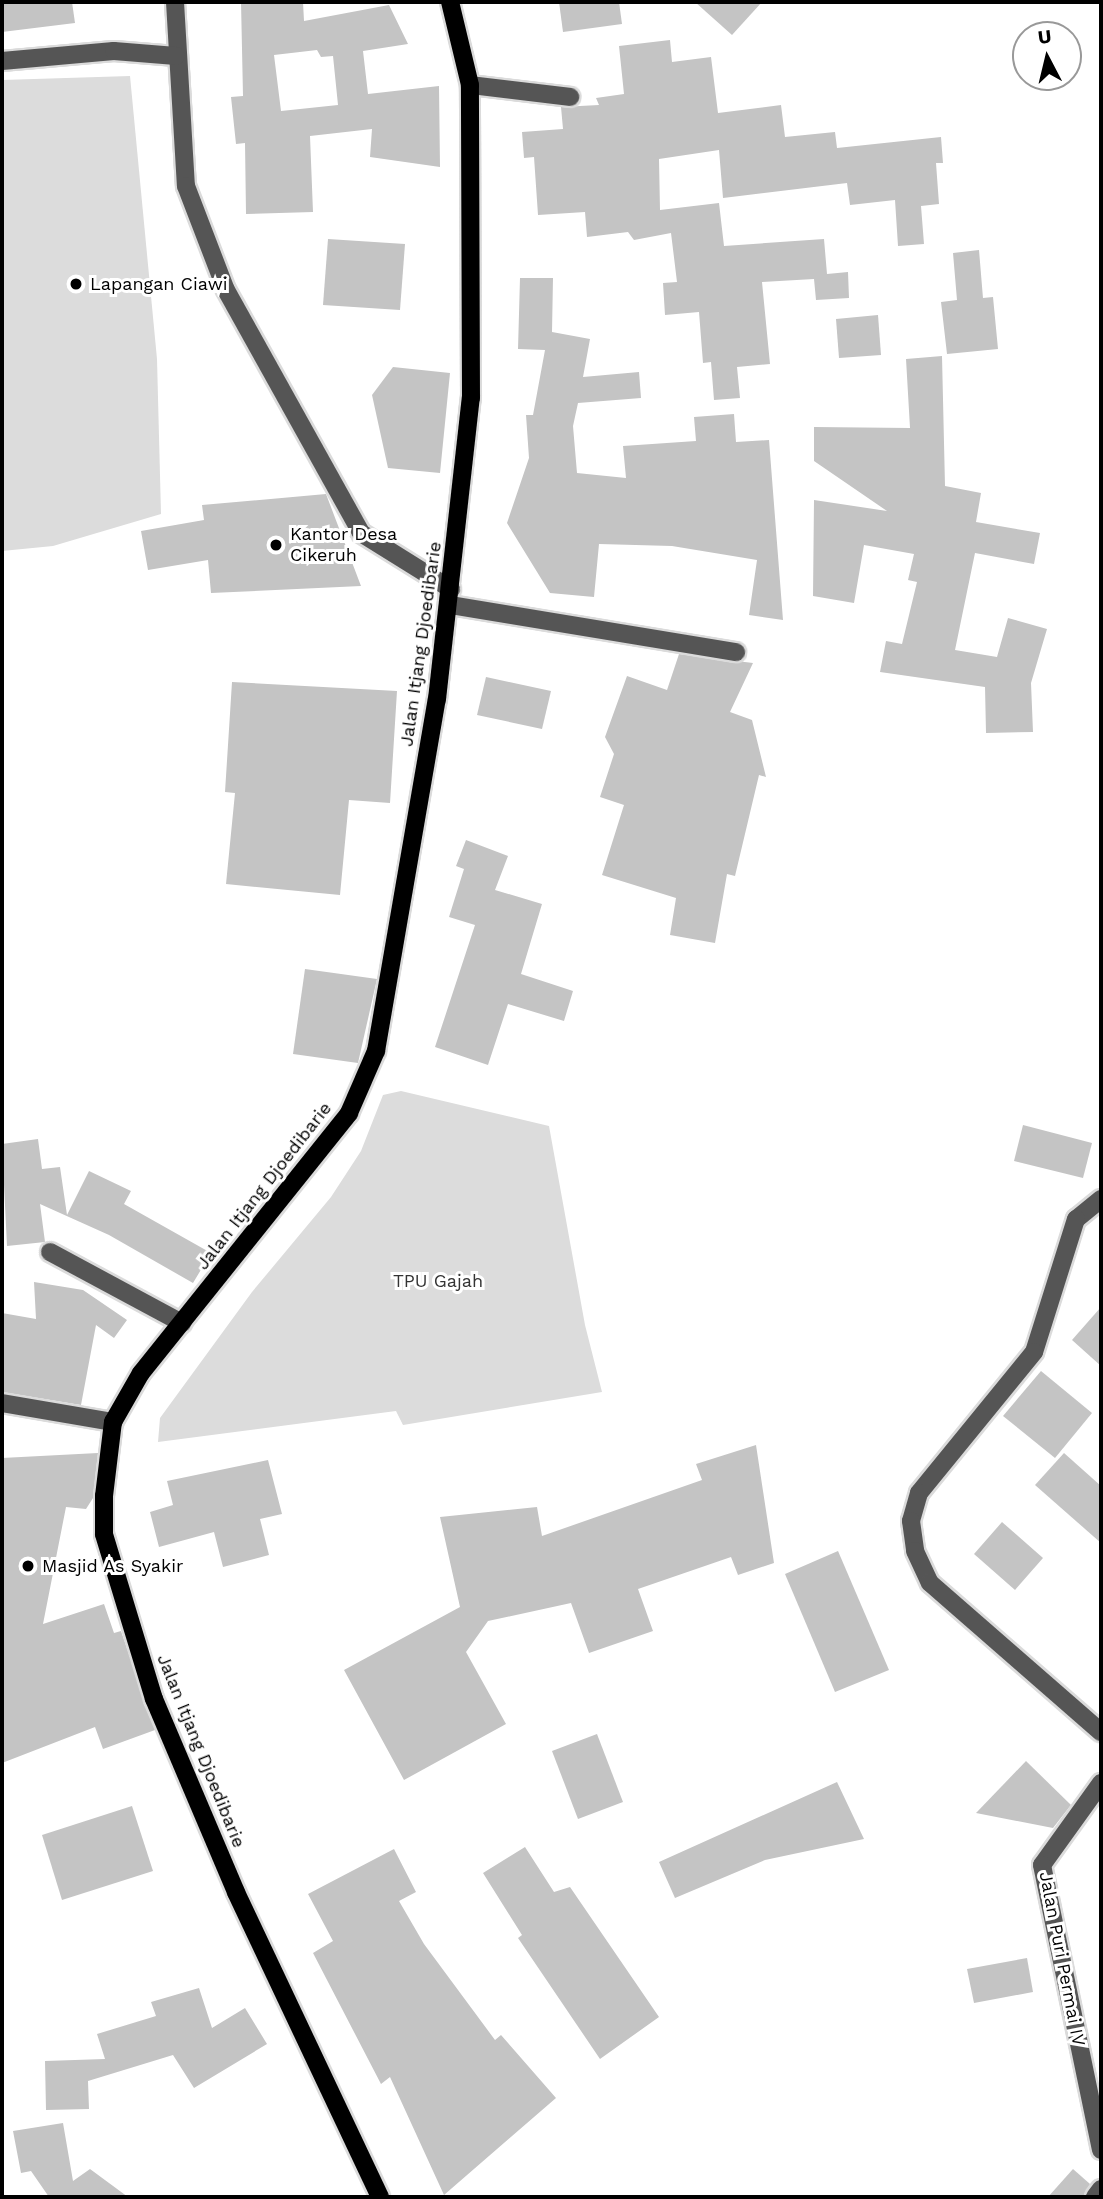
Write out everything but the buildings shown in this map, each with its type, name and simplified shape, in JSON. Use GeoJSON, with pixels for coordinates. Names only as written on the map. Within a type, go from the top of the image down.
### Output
{"type":"FeatureCollection","features":[{"type":"Feature","properties":{"kind":"main road","name":"Jalan Itjang Djoedibarie"},"geometry":{"type":"LineString","coordinates":[[380,2197],[236,1892],[154,1699],[104,1534],[104,1496],[113,1422],[141,1373],[349,1113],[376,1051],[451,597],[471,398],[470,86],[450,2]]}},
{"type":"Feature","properties":{"kind":"street"},"geometry":{"type":"LineString","coordinates":[[175,2],[176,56],[186,186],[226,290],[361,533],[451,597],[736,652]]}},
{"type":"Feature","properties":{"kind":"street"},"geometry":{"type":"LineString","coordinates":[[2,61],[114,51],[176,56]]}},
{"type":"Feature","properties":{"kind":"street"},"geometry":{"type":"LineString","coordinates":[[470,86],[570,97]]}},
{"type":"Feature","properties":{"kind":"street"},"geometry":{"type":"LineString","coordinates":[[1101,1199],[1076,1219],[1034,1352],[919,1493],[911,1521],[912,1538],[930,1583],[1101,1732]]}},
{"type":"Feature","properties":{"kind":"street"},"geometry":{"type":"LineString","coordinates":[[50,1252],[183,1323]]}},
{"type":"Feature","properties":{"kind":"street"},"geometry":{"type":"LineString","coordinates":[[2,1403],[113,1422]]}},
{"type":"Feature","properties":{"kind":"street","name":"Jalan Puri Permai IV"},"geometry":{"type":"LineString","coordinates":[[1101,1783],[1042,1866],[1101,2151]]}},
{"type":"Feature","properties":{"kind":"street"},"geometry":{"type":"LineString","coordinates":[[1095,2197],[1101,2189]]}},
{"type":"Feature","properties":{"kind":"green space","name":"Lapangan Ciawi"},"geometry":{"type":"Polygon","coordinates":[[[130,76],[157,359],[161,514],[53,546],[2,551],[2,80],[130,76]]]}},
{"type":"Feature","properties":{"kind":"green space","name":"TPU Gajah"},"geometry":{"type":"Polygon","coordinates":[[[401,1091],[549,1126],[585,1325],[602,1392],[403,1425],[396,1411],[158,1442],[160,1418],[252,1292],[331,1197],[361,1151],[383,1095],[401,1091]]]}},
{"type":"Feature","properties":{"kind":"place","name":"Lapangan Ciawi"},"geometry":{"type":"Point","coordinates":[76,284]}},
{"type":"Feature","properties":{"kind":"place","name":"Kantor Desa Cikeruh"},"geometry":{"type":"Point","coordinates":[276,545]}},
{"type":"Feature","properties":{"kind":"place","name":"Masjid As Syakir"},"geometry":{"type":"Point","coordinates":[28,1566]}}]}
